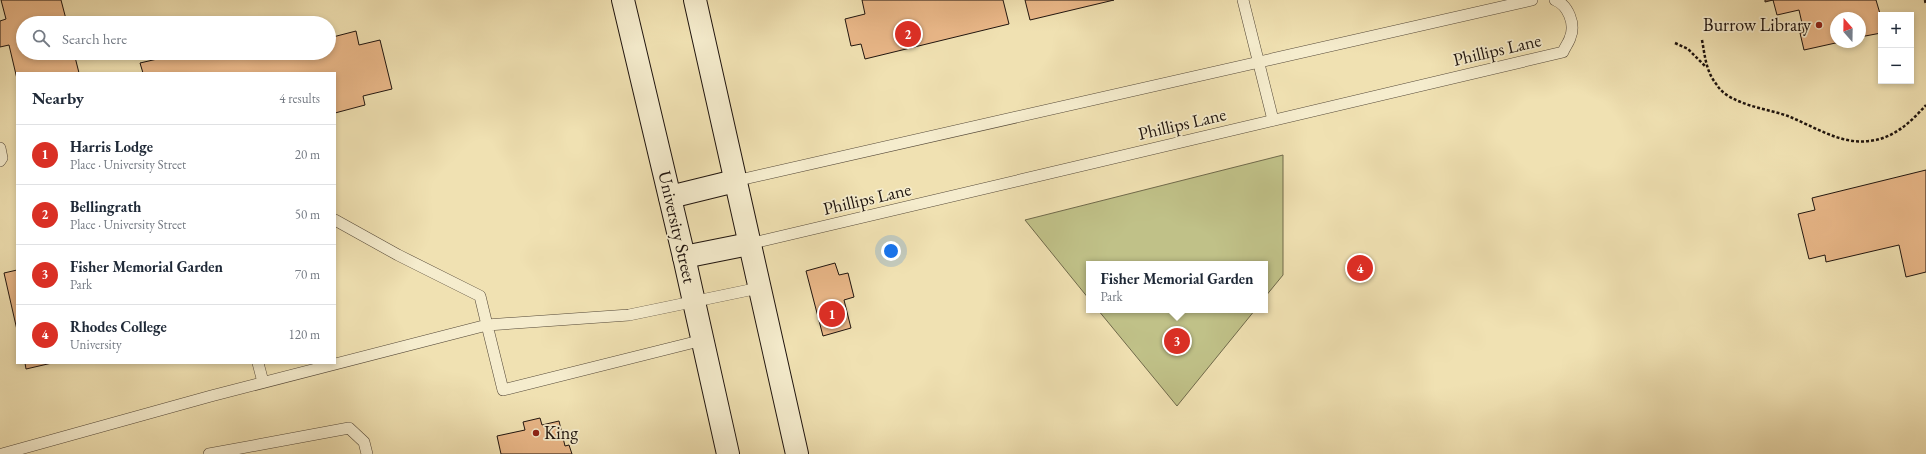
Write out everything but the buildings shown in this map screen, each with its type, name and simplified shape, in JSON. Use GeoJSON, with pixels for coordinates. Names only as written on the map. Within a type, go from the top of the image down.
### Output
{"type":"FeatureCollection","features":[{"type":"Feature","properties":{"kind":"main road","name":"University Street"},"geometry":{"type":"LineString","coordinates":[[623,0],[684,256],[728,454]]}},
{"type":"Feature","properties":{"kind":"main road"},"geometry":{"type":"LineString","coordinates":[[695,0],[797,454]]}},
{"type":"Feature","properties":{"kind":"main road"},"geometry":{"type":"LineString","coordinates":[[670,197],[735,181]]}},
{"type":"Feature","properties":{"kind":"main road"},"geometry":{"type":"LineString","coordinates":[[684,256],[749,244]]}},
{"type":"Feature","properties":{"kind":"lane"},"geometry":{"type":"LineString","coordinates":[[1243,0],[1273,120]]}},
{"type":"Feature","properties":{"kind":"lane"},"geometry":{"type":"LineString","coordinates":[[735,181],[1532,0]]}},
{"type":"Feature","properties":{"kind":"lane","name":"Phillips Lane"},"geometry":{"type":"LineString","coordinates":[[749,244],[1563,52],[1571,36],[1571,17],[1562,3],[1555,0]]}},
{"type":"Feature","properties":{"kind":"lane"},"geometry":{"type":"LineString","coordinates":[[0,148],[2,158],[0,161]]}},
{"type":"Feature","properties":{"kind":"lane"},"geometry":{"type":"LineString","coordinates":[[336,221],[398,255],[480,296],[503,390],[703,340]]}},
{"type":"Feature","properties":{"kind":"lane"},"geometry":{"type":"LineString","coordinates":[[336,363],[487,325],[629,315],[759,288]]}},
{"type":"Feature","properties":{"kind":"lane"},"geometry":{"type":"LineString","coordinates":[[258,364],[263,382]]}},
{"type":"Feature","properties":{"kind":"lane"},"geometry":{"type":"LineString","coordinates":[[2,454],[334,364]]}},
{"type":"Feature","properties":{"kind":"lane"},"geometry":{"type":"LineString","coordinates":[[209,454],[349,428],[364,442],[367,454]]}},
{"type":"Feature","properties":{"kind":"path"},"geometry":{"type":"LineString","coordinates":[[1925,0],[1926,5]]}},
{"type":"Feature","properties":{"kind":"path"},"geometry":{"type":"LineString","coordinates":[[1702,40],[1707,67],[1717,86],[1734,100],[1787,116],[1852,142],[1869,142],[1884,138],[1896,132],[1914,119],[1926,104]]}},
{"type":"Feature","properties":{"kind":"path"},"geometry":{"type":"LineString","coordinates":[[1675,43],[1688,49],[1707,67]]}},
{"type":"Feature","properties":{"kind":"green space"},"geometry":{"type":"Polygon","coordinates":[[[1283,155],[1283,275],[1268,293],[1268,261],[1086,261],[1086,295],[1025,220],[1283,155]]]}},
{"type":"Feature","properties":{"kind":"green space"},"geometry":{"type":"Polygon","coordinates":[[[1100,313],[1253,313],[1177,406],[1100,313]]]}},
{"type":"Feature","properties":{"kind":"place","name":"Burrow Library"},"geometry":{"type":"Point","coordinates":[1819,25]}},
{"type":"Feature","properties":{"kind":"place","name":"Bellingrath"},"geometry":{"type":"Point","coordinates":[908,34]}},
{"type":"Feature","properties":{"kind":"place","name":"Rhodes College"},"geometry":{"type":"Point","coordinates":[1360,268]}},
{"type":"Feature","properties":{"kind":"place","name":"Harris Lodge"},"geometry":{"type":"Point","coordinates":[832,314]}},
{"type":"Feature","properties":{"kind":"place","name":"Fisher Memorial Garden"},"geometry":{"type":"Point","coordinates":[1177,341]}},
{"type":"Feature","properties":{"kind":"place","name":"King"},"geometry":{"type":"Point","coordinates":[536,433]}}]}
